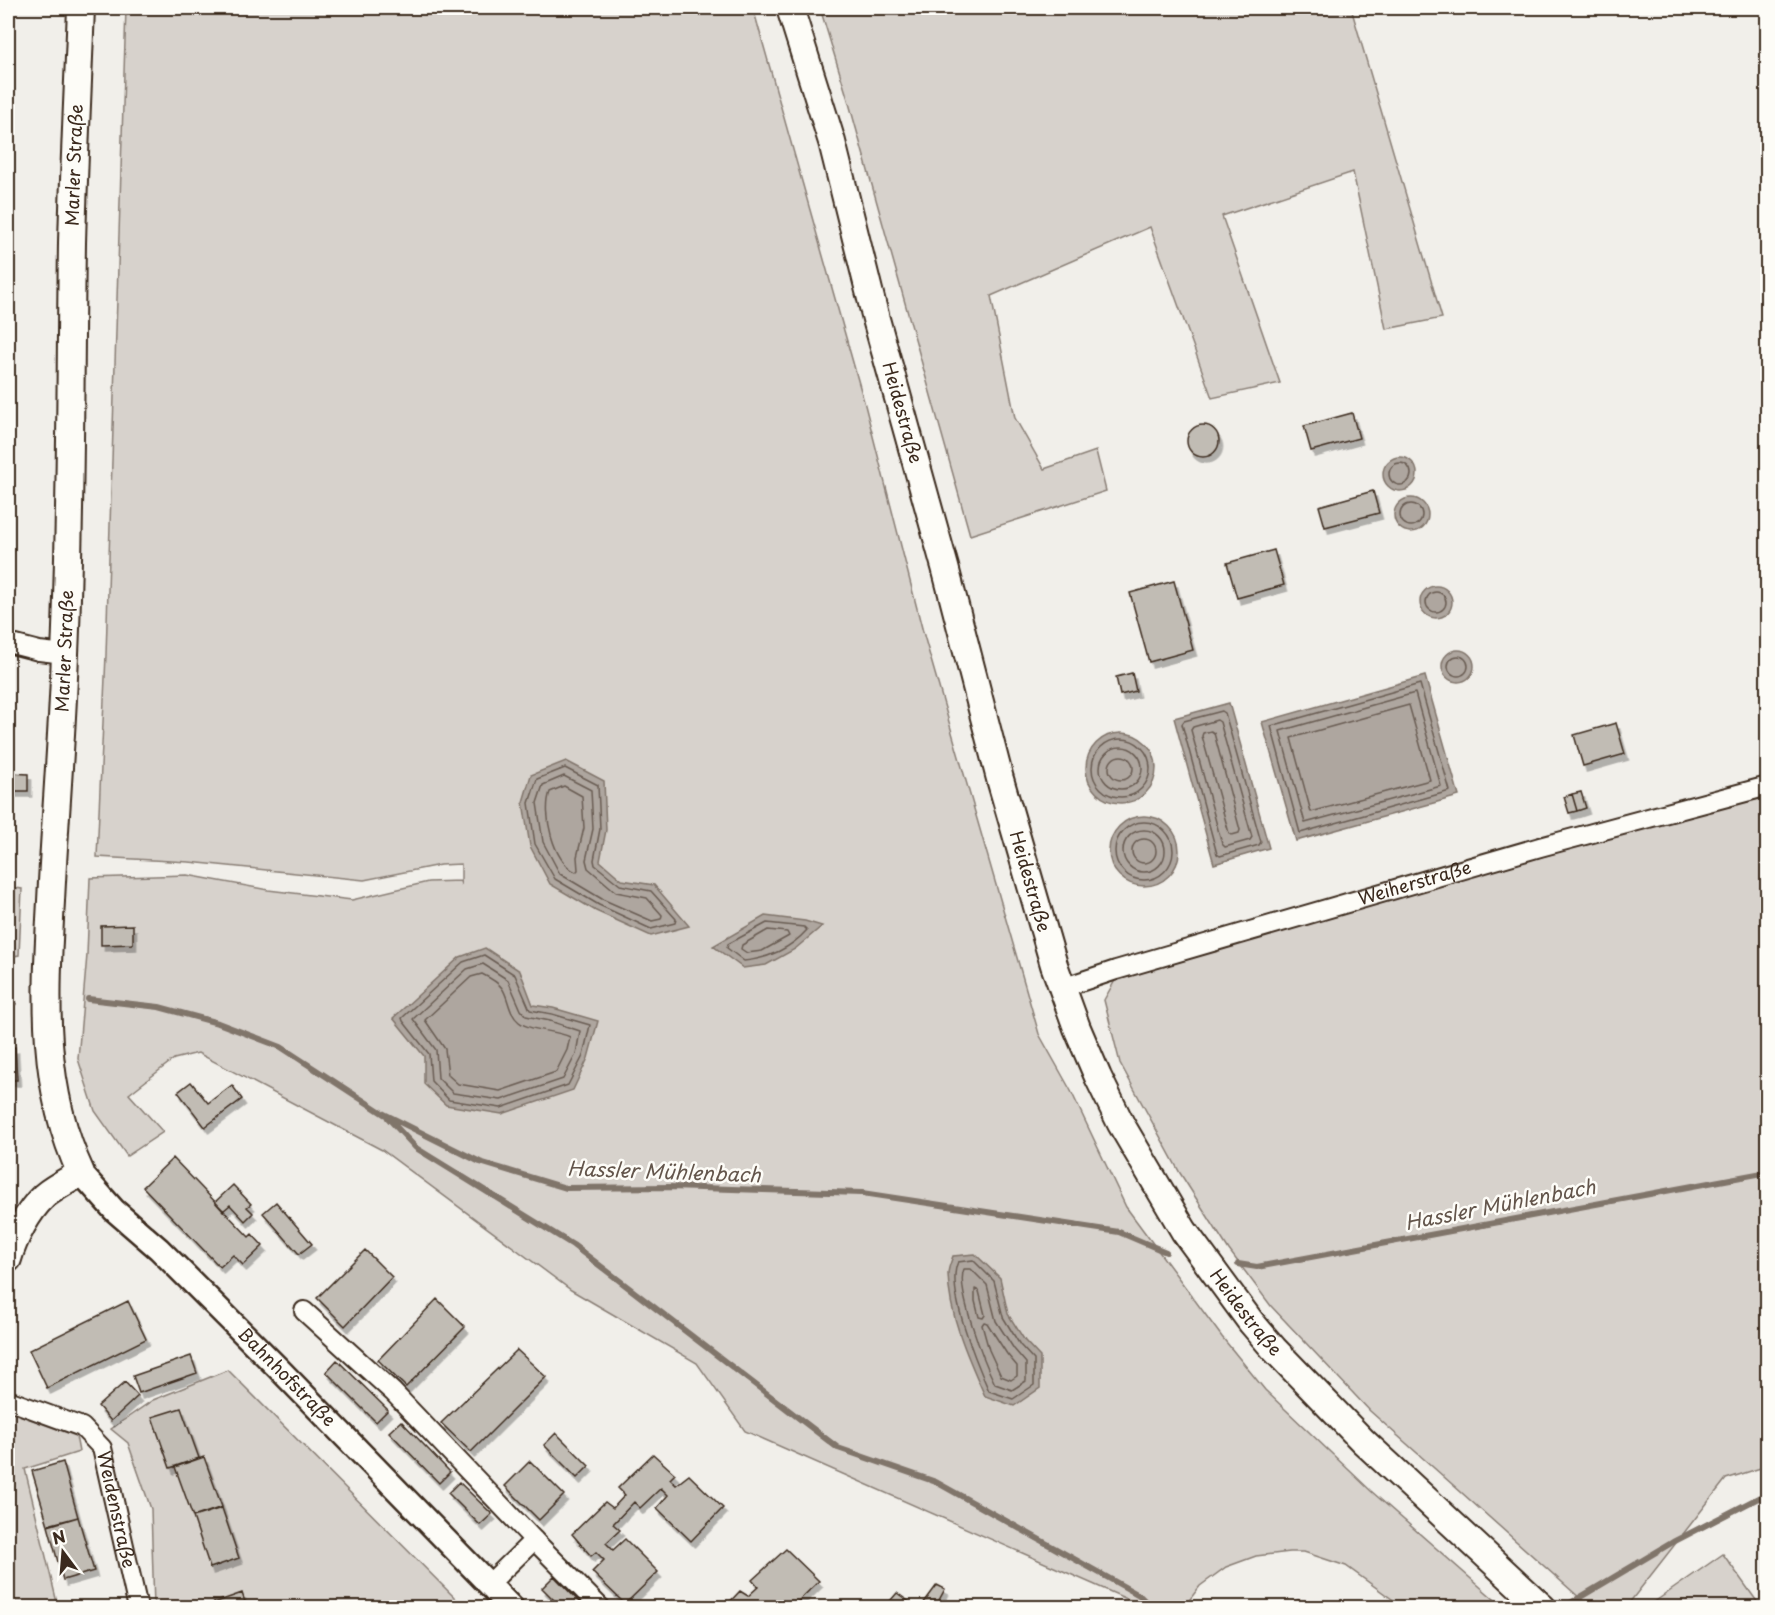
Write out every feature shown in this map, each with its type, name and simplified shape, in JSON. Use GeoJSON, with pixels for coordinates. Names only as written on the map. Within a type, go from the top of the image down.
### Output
{"type":"FeatureCollection","features":[{"type":"Feature","properties":{"kind":"main road","name":"Marler Straße"},"geometry":{"type":"LineString","coordinates":[[81,8],[72,249],[66,654],[52,867],[47,1033],[54,1088],[62,1125],[81,1173]]}},
{"type":"Feature","properties":{"kind":"main road","name":"Heidestraße"},"geometry":{"type":"LineString","coordinates":[[790,8],[832,142],[876,319],[945,567],[1000,778],[1062,988],[1077,1028],[1121,1124],[1184,1231],[1251,1322],[1274,1349],[1363,1441],[1541,1606]]}},
{"type":"Feature","properties":{"kind":"main road"},"geometry":{"type":"LineString","coordinates":[[8,1254],[28,1216],[38,1203],[46,1195],[81,1173]]}},
{"type":"Feature","properties":{"kind":"street"},"geometry":{"type":"LineString","coordinates":[[8,643],[39,651],[66,654]]}},
{"type":"Feature","properties":{"kind":"street","name":"Weiherstraße"},"geometry":{"type":"LineString","coordinates":[[1062,988],[1116,970],[1540,847],[1767,786]]}},
{"type":"Feature","properties":{"kind":"street","name":"Bahnhofstraße"},"geometry":{"type":"LineString","coordinates":[[81,1173],[114,1210],[159,1249],[278,1368],[512,1608]]}},
{"type":"Feature","properties":{"kind":"street"},"geometry":{"type":"LineString","coordinates":[[304,1311],[393,1392],[601,1608]]}},
{"type":"Feature","properties":{"kind":"street","name":"Weidenstraße"},"geometry":{"type":"LineString","coordinates":[[8,1400],[82,1427],[102,1448],[138,1608]]}},
{"type":"Feature","properties":{"kind":"street"},"geometry":{"type":"LineString","coordinates":[[488,1585],[534,1540]]}},
{"type":"Feature","properties":{"kind":"shaded area"},"geometry":{"type":"Polygon","coordinates":[[[126,8],[753,8],[865,405],[923,632],[1039,1034],[1071,1091],[1126,1207],[1222,1337],[1265,1390],[1371,1491],[1503,1607],[1403,1607],[1346,1566],[1304,1552],[1290,1552],[1256,1556],[1226,1567],[1200,1586],[1184,1607],[1145,1607],[745,1431],[697,1363],[571,1290],[382,1150],[198,1053],[174,1059],[129,1094],[163,1132],[127,1156],[95,1111],[78,1059],[87,955],[90,878],[187,875],[268,890],[352,900],[428,882],[460,881],[461,885],[461,864],[440,865],[364,880],[189,862],[97,857],[106,655],[126,8]]]}},
{"type":"Feature","properties":{"kind":"shaded area"},"geometry":{"type":"Polygon","coordinates":[[[820,8],[1351,8],[1442,318],[1386,329],[1353,172],[1222,216],[1280,383],[1212,398],[1150,227],[991,296],[1015,418],[1044,469],[1096,451],[1106,491],[970,535],[849,103],[820,8]]]}},
{"type":"Feature","properties":{"kind":"shaded area"},"geometry":{"type":"Polygon","coordinates":[[[1767,793],[1767,1466],[1726,1479],[1626,1607],[1590,1607],[1370,1411],[1271,1306],[1229,1250],[1180,1173],[1120,1063],[1104,1000],[1117,977],[1767,793]]]}},
{"type":"Feature","properties":{"kind":"shaded area"},"geometry":{"type":"Polygon","coordinates":[[[8,887],[22,889],[19,955],[8,957],[8,887]]]}},
{"type":"Feature","properties":{"kind":"shaded area"},"geometry":{"type":"Polygon","coordinates":[[[228,1370],[464,1607],[154,1607],[151,1509],[128,1443],[111,1429],[153,1400],[228,1370]]]}},
{"type":"Feature","properties":{"kind":"shaded area"},"geometry":{"type":"Polygon","coordinates":[[[8,1411],[76,1436],[79,1452],[25,1469],[58,1607],[8,1607],[8,1411]]]}},
{"type":"Feature","properties":{"kind":"shaded area"},"geometry":{"type":"Polygon","coordinates":[[[1723,1554],[1761,1607],[1652,1607],[1650,1605],[1723,1554]]]}},
{"type":"Feature","properties":{"kind":"water"},"geometry":{"type":"Polygon","coordinates":[[[1400,457],[1412,462],[1417,474],[1412,486],[1400,491],[1388,486],[1383,474],[1388,462],[1400,457]]]}},
{"type":"Feature","properties":{"kind":"water"},"geometry":{"type":"Polygon","coordinates":[[[1411,498],[1423,503],[1428,515],[1423,527],[1411,532],[1399,527],[1394,515],[1399,503],[1411,498]]]}},
{"type":"Feature","properties":{"kind":"water"},"geometry":{"type":"Polygon","coordinates":[[[1436,586],[1447,591],[1452,602],[1447,613],[1436,618],[1425,613],[1420,602],[1425,591],[1436,586]]]}},
{"type":"Feature","properties":{"kind":"water"},"geometry":{"type":"Polygon","coordinates":[[[1458,650],[1469,655],[1474,666],[1469,677],[1458,682],[1447,677],[1442,666],[1447,655],[1458,650]]]}},
{"type":"Feature","properties":{"kind":"water"},"geometry":{"type":"Polygon","coordinates":[[[1425,676],[1459,796],[1296,841],[1262,722],[1425,676]]]}},
{"type":"Feature","properties":{"kind":"water"},"geometry":{"type":"Polygon","coordinates":[[[1229,703],[1269,848],[1214,864],[1174,718],[1229,703]]]}},
{"type":"Feature","properties":{"kind":"water"},"geometry":{"type":"Polygon","coordinates":[[[1121,733],[1140,739],[1150,749],[1156,768],[1150,787],[1140,797],[1121,803],[1102,797],[1092,787],[1086,768],[1092,749],[1102,739],[1121,733]]]}},
{"type":"Feature","properties":{"kind":"water"},"geometry":{"type":"Polygon","coordinates":[[[566,761],[604,781],[606,830],[600,861],[622,880],[654,885],[689,926],[651,936],[596,911],[550,884],[530,846],[523,802],[531,775],[566,761]]]}},
{"type":"Feature","properties":{"kind":"water"},"geometry":{"type":"Polygon","coordinates":[[[1144,816],[1163,822],[1173,832],[1179,851],[1173,870],[1163,880],[1144,886],[1125,880],[1115,870],[1109,851],[1115,832],[1125,822],[1144,816]]]}},
{"type":"Feature","properties":{"kind":"water"},"geometry":{"type":"Polygon","coordinates":[[[765,916],[805,921],[822,926],[795,949],[766,965],[743,968],[713,946],[765,916]]]}},
{"type":"Feature","properties":{"kind":"water"},"geometry":{"type":"Polygon","coordinates":[[[485,948],[520,971],[533,1005],[553,1008],[598,1021],[588,1058],[573,1090],[502,1114],[446,1105],[424,1084],[424,1056],[393,1018],[460,957],[485,948]]]}},
{"type":"Feature","properties":{"kind":"water"},"geometry":{"type":"Polygon","coordinates":[[[975,1254],[1000,1278],[1008,1314],[1025,1341],[1040,1357],[1040,1388],[1014,1406],[985,1396],[966,1352],[956,1321],[949,1290],[949,1267],[953,1256],[975,1254]]]}},
{"type":"Feature","properties":{"kind":"building"},"geometry":{"type":"Polygon","coordinates":[[[1352,413],[1359,438],[1311,451],[1304,426],[1352,413]]]}},
{"type":"Feature","properties":{"kind":"building"},"geometry":{"type":"Polygon","coordinates":[[[1203,425],[1214,430],[1219,441],[1214,452],[1203,457],[1192,452],[1187,441],[1192,430],[1203,425]]]}},
{"type":"Feature","properties":{"kind":"building"},"geometry":{"type":"Polygon","coordinates":[[[1373,491],[1379,513],[1325,527],[1319,506],[1373,491]]]}},
{"type":"Feature","properties":{"kind":"building"},"geometry":{"type":"Polygon","coordinates":[[[1274,550],[1284,585],[1237,598],[1227,563],[1274,550]]]}},
{"type":"Feature","properties":{"kind":"building"},"geometry":{"type":"Polygon","coordinates":[[[1174,581],[1193,650],[1149,662],[1130,593],[1174,581]]]}},
{"type":"Feature","properties":{"kind":"building"},"geometry":{"type":"Polygon","coordinates":[[[1132,673],[1136,691],[1120,695],[1116,677],[1132,673]]]}},
{"type":"Feature","properties":{"kind":"building"},"geometry":{"type":"Polygon","coordinates":[[[1616,723],[1625,754],[1583,766],[1574,735],[1616,723]]]}},
{"type":"Feature","properties":{"kind":"building"},"geometry":{"type":"Polygon","coordinates":[[[11,773],[28,774],[28,791],[10,791],[11,773]]]}},
{"type":"Feature","properties":{"kind":"building"},"geometry":{"type":"Polygon","coordinates":[[[1581,792],[1586,808],[1577,811],[1572,794],[1581,792]]]}},
{"type":"Feature","properties":{"kind":"building"},"geometry":{"type":"Polygon","coordinates":[[[1572,794],[1577,811],[1569,813],[1564,797],[1572,794]]]}},
{"type":"Feature","properties":{"kind":"building"},"geometry":{"type":"Polygon","coordinates":[[[133,925],[133,944],[101,945],[101,926],[133,925]]]}},
{"type":"Feature","properties":{"kind":"building"},"geometry":{"type":"Polygon","coordinates":[[[15,1047],[17,1080],[8,1080],[8,1048],[15,1047]]]}},
{"type":"Feature","properties":{"kind":"building"},"geometry":{"type":"Polygon","coordinates":[[[191,1082],[208,1103],[232,1085],[242,1099],[205,1127],[178,1092],[191,1082]]]}},
{"type":"Feature","properties":{"kind":"building"},"geometry":{"type":"Polygon","coordinates":[[[173,1158],[249,1237],[252,1234],[263,1246],[243,1265],[233,1255],[220,1267],[143,1187],[173,1158]]]}},
{"type":"Feature","properties":{"kind":"building"},"geometry":{"type":"Polygon","coordinates":[[[233,1185],[251,1204],[247,1207],[253,1213],[245,1221],[230,1205],[223,1211],[215,1202],[233,1185]]]}},
{"type":"Feature","properties":{"kind":"building"},"geometry":{"type":"Polygon","coordinates":[[[276,1202],[312,1244],[299,1254],[263,1213],[276,1202]]]}},
{"type":"Feature","properties":{"kind":"building"},"geometry":{"type":"Polygon","coordinates":[[[365,1250],[392,1277],[345,1326],[317,1298],[365,1250]]]}},
{"type":"Feature","properties":{"kind":"building"},"geometry":{"type":"Polygon","coordinates":[[[437,1299],[465,1327],[406,1387],[378,1360],[437,1299]]]}},
{"type":"Feature","properties":{"kind":"building"},"geometry":{"type":"Polygon","coordinates":[[[128,1301],[146,1339],[47,1388],[29,1350],[128,1301]]]}},
{"type":"Feature","properties":{"kind":"building"},"geometry":{"type":"Polygon","coordinates":[[[517,1350],[546,1377],[471,1452],[441,1423],[517,1350]]]}},
{"type":"Feature","properties":{"kind":"building"},"geometry":{"type":"Polygon","coordinates":[[[191,1356],[197,1373],[139,1393],[133,1376],[191,1356]]]}},
{"type":"Feature","properties":{"kind":"building"},"geometry":{"type":"Polygon","coordinates":[[[337,1360],[388,1410],[376,1422],[326,1372],[337,1360]]]}},
{"type":"Feature","properties":{"kind":"building"},"geometry":{"type":"Polygon","coordinates":[[[125,1382],[138,1396],[111,1421],[98,1406],[125,1382]]]}},
{"type":"Feature","properties":{"kind":"building"},"geometry":{"type":"Polygon","coordinates":[[[181,1408],[199,1458],[170,1468],[152,1417],[181,1408]]]}},
{"type":"Feature","properties":{"kind":"building"},"geometry":{"type":"Polygon","coordinates":[[[401,1421],[450,1472],[439,1483],[389,1432],[401,1421]]]}},
{"type":"Feature","properties":{"kind":"building"},"geometry":{"type":"Polygon","coordinates":[[[556,1433],[589,1466],[577,1478],[544,1445],[556,1433]]]}},
{"type":"Feature","properties":{"kind":"building"},"geometry":{"type":"Polygon","coordinates":[[[653,1454],[675,1474],[670,1479],[676,1485],[689,1475],[723,1508],[691,1541],[657,1508],[668,1495],[661,1488],[640,1508],[634,1502],[613,1524],[620,1530],[606,1543],[613,1550],[625,1539],[658,1572],[625,1604],[592,1572],[604,1560],[596,1552],[591,1556],[572,1534],[605,1502],[613,1508],[625,1495],[618,1488],[653,1454]]]}},
{"type":"Feature","properties":{"kind":"building"},"geometry":{"type":"Polygon","coordinates":[[[204,1457],[222,1507],[193,1517],[175,1467],[204,1457]]]}},
{"type":"Feature","properties":{"kind":"building"},"geometry":{"type":"Polygon","coordinates":[[[530,1461],[564,1495],[539,1520],[505,1486],[530,1461]]]}},
{"type":"Feature","properties":{"kind":"building"},"geometry":{"type":"Polygon","coordinates":[[[63,1462],[78,1517],[48,1525],[32,1471],[63,1462]]]}},
{"type":"Feature","properties":{"kind":"building"},"geometry":{"type":"Polygon","coordinates":[[[459,1482],[492,1514],[480,1525],[448,1493],[459,1482]]]}},
{"type":"Feature","properties":{"kind":"building"},"geometry":{"type":"Polygon","coordinates":[[[222,1508],[239,1558],[210,1568],[193,1517],[222,1508]]]}},
{"type":"Feature","properties":{"kind":"building"},"geometry":{"type":"Polygon","coordinates":[[[78,1517],[94,1571],[63,1580],[48,1526],[78,1517]]]}},
{"type":"Feature","properties":{"kind":"building"},"geometry":{"type":"Polygon","coordinates":[[[786,1549],[819,1581],[791,1608],[724,1608],[740,1591],[748,1596],[758,1587],[752,1580],[786,1549]]]}},
{"type":"Feature","properties":{"kind":"building"},"geometry":{"type":"Polygon","coordinates":[[[554,1576],[585,1608],[562,1608],[542,1588],[554,1576]]]}},
{"type":"Feature","properties":{"kind":"building"},"geometry":{"type":"Polygon","coordinates":[[[937,1585],[945,1589],[938,1602],[945,1608],[920,1608],[937,1585]]]}},
{"type":"Feature","properties":{"kind":"building"},"geometry":{"type":"Polygon","coordinates":[[[242,1593],[247,1608],[209,1608],[208,1605],[242,1593]]]}},
{"type":"Feature","properties":{"kind":"building"},"geometry":{"type":"Polygon","coordinates":[[[897,1593],[918,1608],[884,1608],[897,1593]]]}},
{"type":"Feature","properties":{"kind":"building"},"geometry":{"type":"Polygon","coordinates":[[[1298,1600],[1317,1603],[1324,1608],[1277,1608],[1298,1600]]]}},
{"type":"Feature","properties":{"kind":"waterway","name":"Hassler Mühlenbach"},"geometry":{"type":"LineString","coordinates":[[88,999],[159,1007],[218,1023],[281,1047],[384,1114],[480,1162],[566,1188],[670,1187],[862,1193],[1119,1232],[1166,1252]]}},
{"type":"Feature","properties":{"kind":"waterway","name":"Hassler Mühlenbach"},"geometry":{"type":"LineString","coordinates":[[8,1004],[14,1003]]}},
{"type":"Feature","properties":{"kind":"waterway"},"geometry":{"type":"LineString","coordinates":[[388,1118],[416,1148],[573,1245],[838,1448],[936,1482],[1139,1595],[1152,1608]]}},
{"type":"Feature","properties":{"kind":"waterway","name":"Hassler Mühlenbach"},"geometry":{"type":"LineString","coordinates":[[1238,1264],[1257,1267],[1768,1172]]}},
{"type":"Feature","properties":{"kind":"waterway"},"geometry":{"type":"LineString","coordinates":[[1562,1608],[1673,1542],[1768,1493]]}}]}
